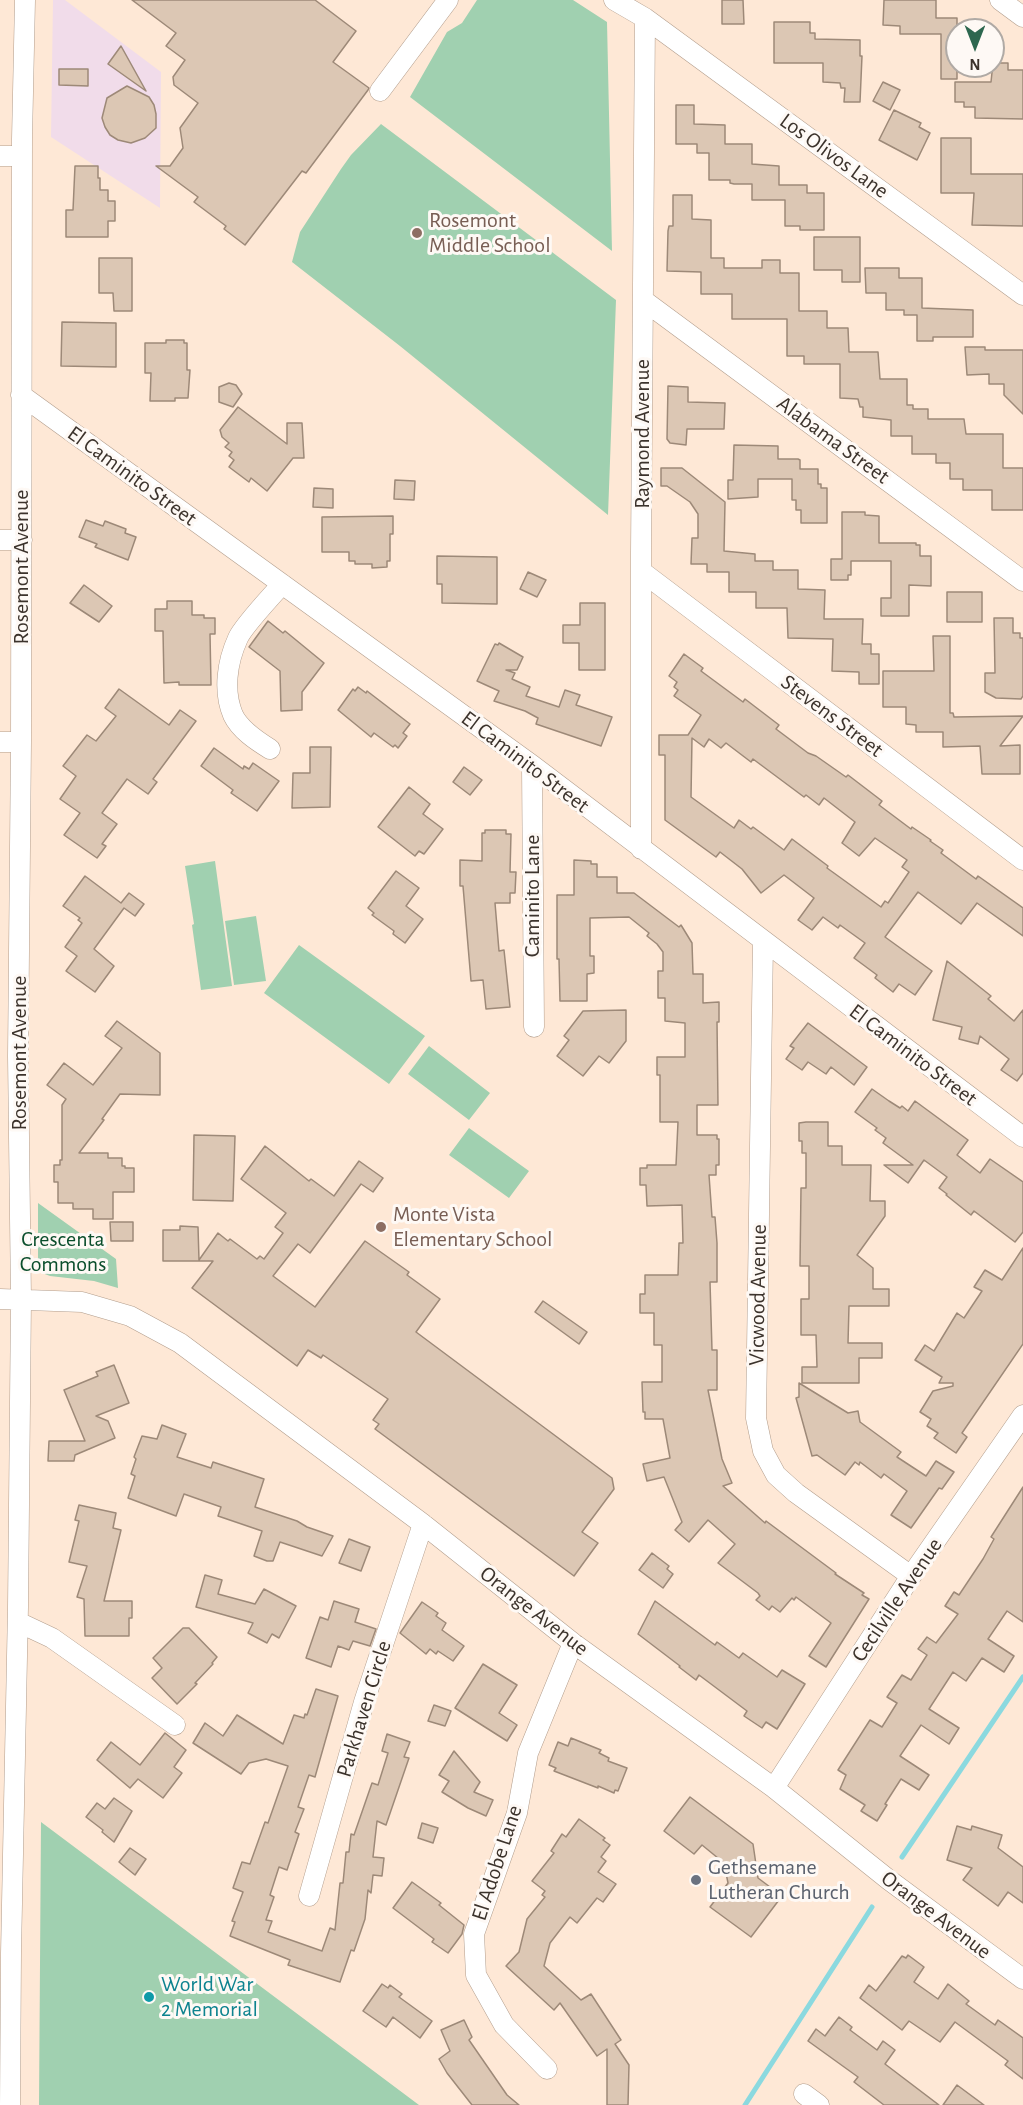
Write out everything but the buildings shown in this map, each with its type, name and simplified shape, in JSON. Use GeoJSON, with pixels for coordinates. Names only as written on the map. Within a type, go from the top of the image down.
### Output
{"type":"FeatureCollection","features":[{"type":"Feature","properties":{"kind":"street","name":"Rosemont Avenue"},"geometry":{"type":"LineString","coordinates":[[10,2105],[5,1953],[8,1687],[18,1622],[21,1299],[9,1056],[21,742],[22,156],[25,0]]}},
{"type":"Feature","properties":{"kind":"street"},"geometry":{"type":"LineString","coordinates":[[380,91],[448,0]]}},
{"type":"Feature","properties":{"kind":"street","name":"Los Olivos Lane"},"geometry":{"type":"LineString","coordinates":[[615,0],[645,18],[1023,295]]}},
{"type":"Feature","properties":{"kind":"street"},"geometry":{"type":"LineString","coordinates":[[1000,0],[1023,17]]}},
{"type":"Feature","properties":{"kind":"street","name":"Raymond Avenue"},"geometry":{"type":"LineString","coordinates":[[641,849],[645,18]]}},
{"type":"Feature","properties":{"kind":"street"},"geometry":{"type":"LineString","coordinates":[[0,156],[22,156]]}},
{"type":"Feature","properties":{"kind":"street","name":"Alabama Street"},"geometry":{"type":"LineString","coordinates":[[643,300],[1023,581]]}},
{"type":"Feature","properties":{"kind":"street","name":"El Caminito Street"},"geometry":{"type":"LineString","coordinates":[[21,395],[532,765],[1023,1137]]}},
{"type":"Feature","properties":{"kind":"street"},"geometry":{"type":"LineString","coordinates":[[0,540],[22,540]]}},
{"type":"Feature","properties":{"kind":"street","name":"Stevens Street"},"geometry":{"type":"LineString","coordinates":[[641,571],[1023,860]]}},
{"type":"Feature","properties":{"kind":"street"},"geometry":{"type":"LineString","coordinates":[[270,749],[253,738],[234,717],[226,687],[238,637],[282,584]]}},
{"type":"Feature","properties":{"kind":"street"},"geometry":{"type":"LineString","coordinates":[[0,742],[21,742]]}},
{"type":"Feature","properties":{"kind":"street","name":"Caminito Lane"},"geometry":{"type":"LineString","coordinates":[[532,765],[534,1027]]}},
{"type":"Feature","properties":{"kind":"street","name":"Vicwood Avenue"},"geometry":{"type":"LineString","coordinates":[[763,942],[756,1418],[763,1451],[776,1475],[796,1492],[911,1576]]}},
{"type":"Feature","properties":{"kind":"street","name":"Orange Avenue"},"geometry":{"type":"LineString","coordinates":[[0,1299],[82,1302],[130,1316],[170,1338],[423,1524],[573,1642],[774,1788],[889,1880],[1023,1979]]}},
{"type":"Feature","properties":{"kind":"street","name":"Cecilville Avenue"},"geometry":{"type":"LineString","coordinates":[[774,1788],[911,1576],[1023,1415]]}},
{"type":"Feature","properties":{"kind":"street","name":"Parkhaven Circle"},"geometry":{"type":"LineString","coordinates":[[309,1896],[364,1702],[423,1524]]}},
{"type":"Feature","properties":{"kind":"street"},"geometry":{"type":"LineString","coordinates":[[18,1622],[52,1638],[175,1725]]}},
{"type":"Feature","properties":{"kind":"street","name":"El Adobe Lane"},"geometry":{"type":"LineString","coordinates":[[547,2069],[504,2025],[476,1975],[474,1934],[517,1813],[528,1753],[573,1642]]}},
{"type":"Feature","properties":{"kind":"shaded area"},"geometry":{"type":"Polygon","coordinates":[[[53,0],[65,0],[161,72],[160,208],[51,137],[53,0]]]}},
{"type":"Feature","properties":{"kind":"green space"},"geometry":{"type":"Polygon","coordinates":[[[477,0],[573,0],[607,22],[612,251],[410,97],[447,32],[462,23],[477,0]]]}},
{"type":"Feature","properties":{"kind":"green space"},"geometry":{"type":"Polygon","coordinates":[[[381,124],[616,300],[608,515],[400,346],[292,262],[300,232],[351,155],[381,124]]]}},
{"type":"Feature","properties":{"kind":"green space"},"geometry":{"type":"Polygon","coordinates":[[[215,861],[232,986],[201,990],[185,866],[215,861]]]}},
{"type":"Feature","properties":{"kind":"green space"},"geometry":{"type":"Polygon","coordinates":[[[256,916],[266,981],[234,985],[225,921],[256,916]]]}},
{"type":"Feature","properties":{"kind":"green space"},"geometry":{"type":"Polygon","coordinates":[[[299,945],[425,1036],[389,1084],[264,993],[299,945]]]}},
{"type":"Feature","properties":{"kind":"green space"},"geometry":{"type":"Polygon","coordinates":[[[429,1046],[490,1093],[469,1120],[408,1074],[429,1046]]]}},
{"type":"Feature","properties":{"kind":"green space"},"geometry":{"type":"Polygon","coordinates":[[[469,1128],[529,1171],[509,1198],[449,1155],[469,1128]]]}},
{"type":"Feature","properties":{"kind":"green space","name":"Crescenta Commons"},"geometry":{"type":"Polygon","coordinates":[[[38,1203],[116,1259],[118,1288],[94,1281],[42,1273],[38,1262],[38,1203]]]}},
{"type":"Feature","properties":{"kind":"green space"},"geometry":{"type":"Polygon","coordinates":[[[41,1822],[419,2105],[39,2105],[41,1822]]]}},
{"type":"Feature","properties":{"kind":"waterway"},"geometry":{"type":"LineString","coordinates":[[902,1857],[1023,1677]]}},
{"type":"Feature","properties":{"kind":"waterway"},"geometry":{"type":"LineString","coordinates":[[745,2105],[872,1907]]}},
{"type":"Feature","properties":{"kind":"place","name":"Rosemont Middle School"},"geometry":{"type":"Point","coordinates":[417,233]}},
{"type":"Feature","properties":{"kind":"place","name":"Monte Vista Elementary School"},"geometry":{"type":"Point","coordinates":[381,1227]}},
{"type":"Feature","properties":{"kind":"place","name":"Gethsemane Lutheran Church"},"geometry":{"type":"Point","coordinates":[696,1880]}},
{"type":"Feature","properties":{"kind":"place","name":"World War 2 Memorial"},"geometry":{"type":"Point","coordinates":[149,1997]}}]}
